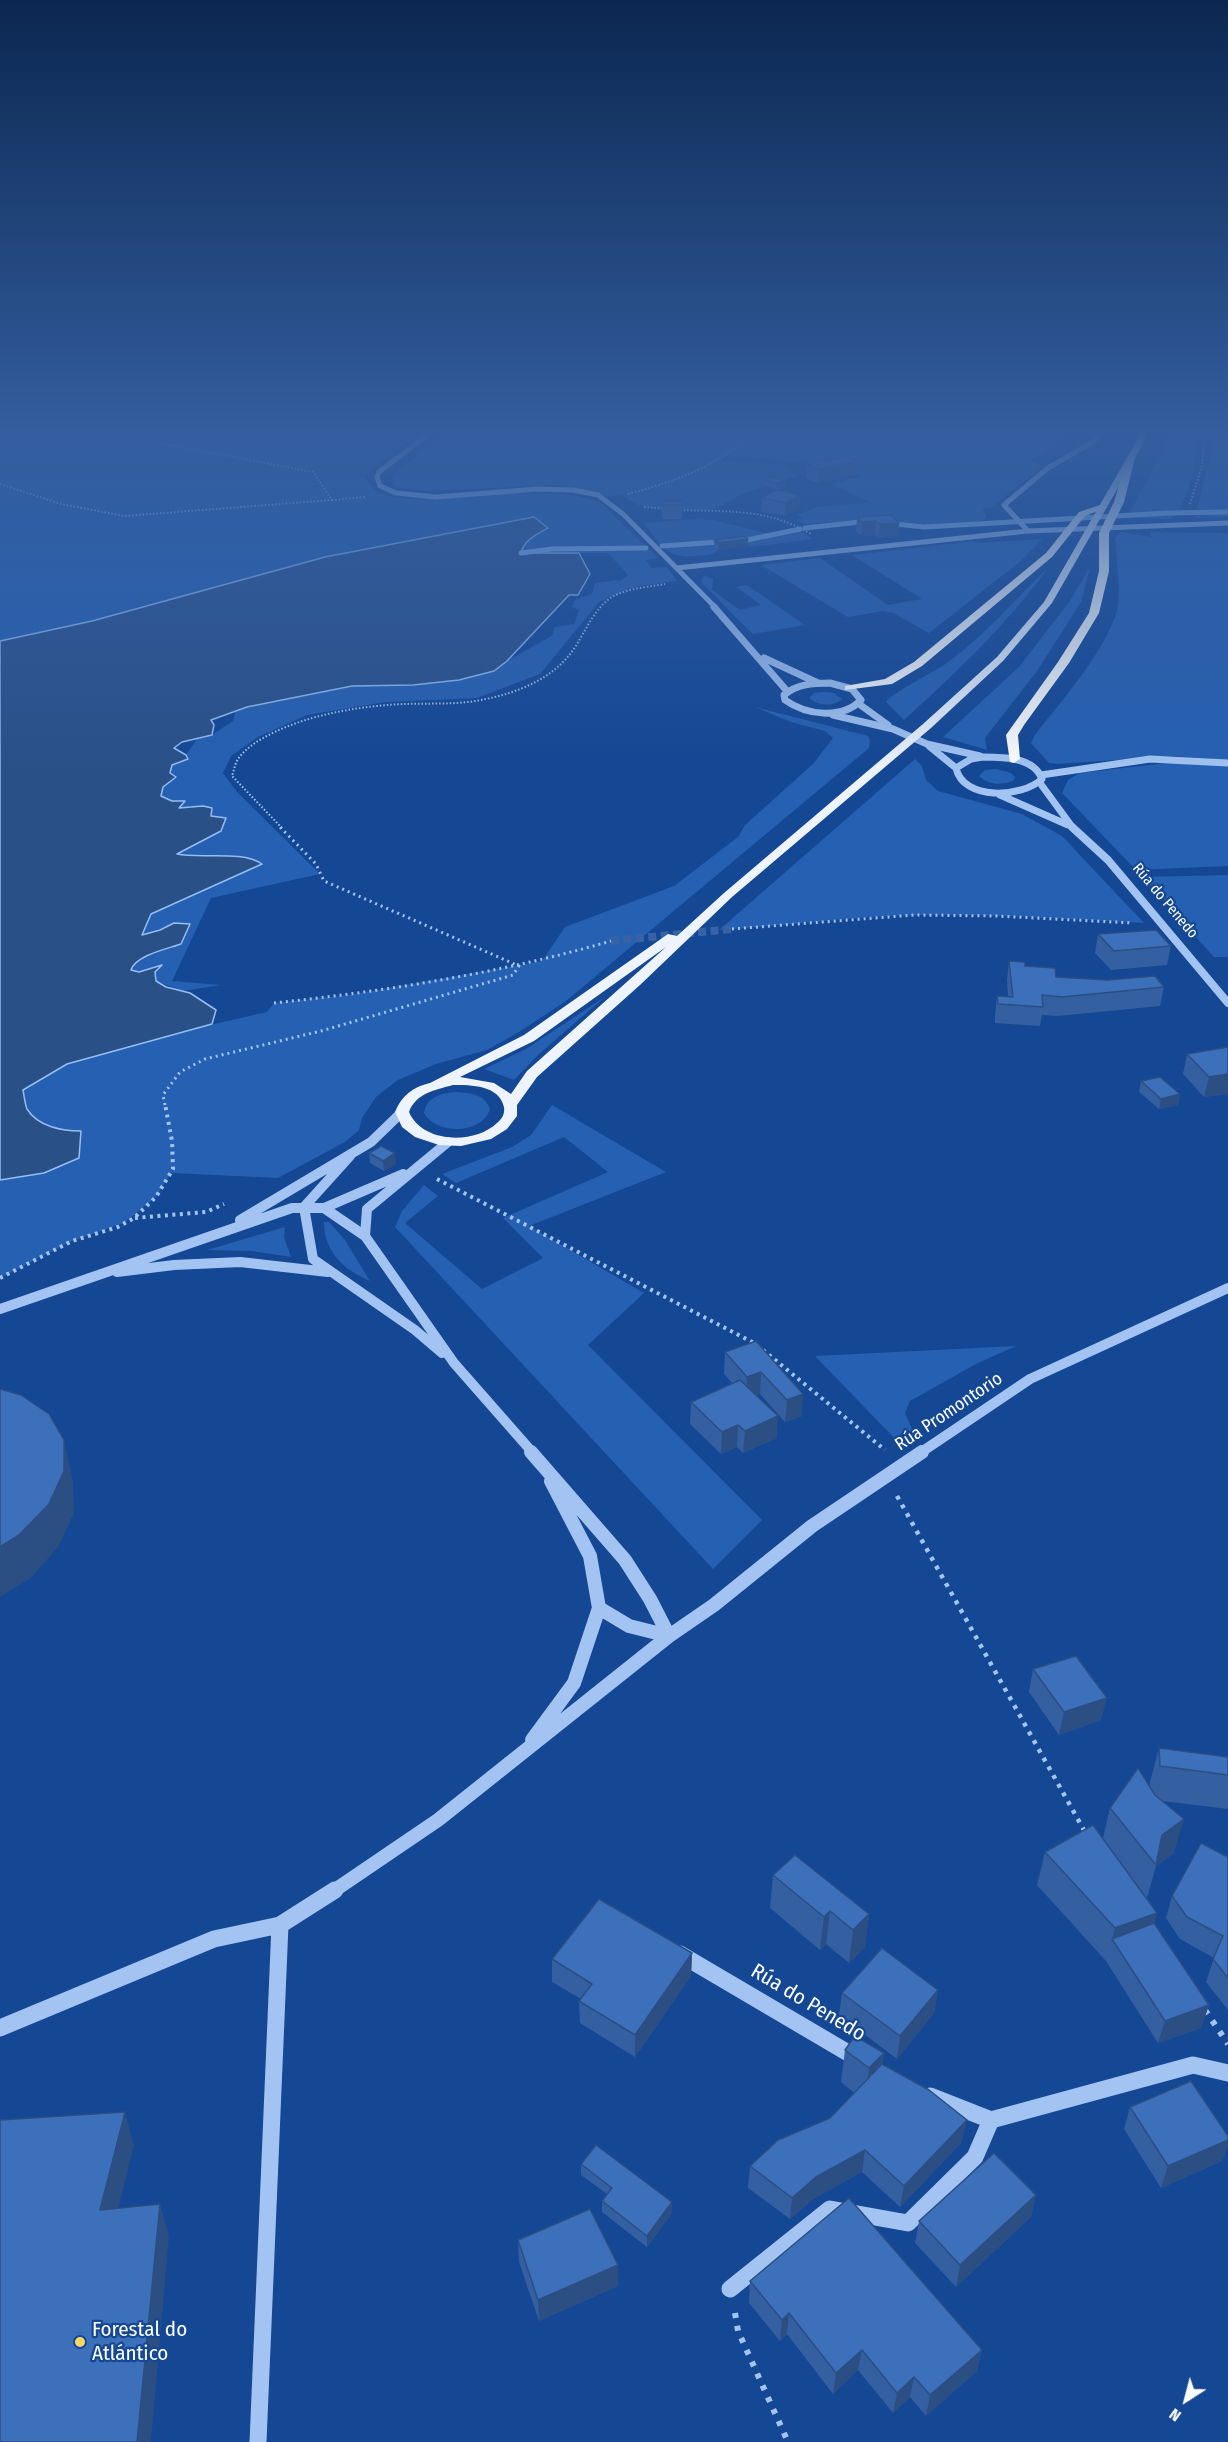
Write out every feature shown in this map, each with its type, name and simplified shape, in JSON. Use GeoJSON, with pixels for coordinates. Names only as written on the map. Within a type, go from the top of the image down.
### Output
{"type":"FeatureCollection","features":[{"type":"Feature","properties":{"kind":"highway"},"geometry":{"type":"LineString","coordinates":[[849,688],[888,682],[918,664],[1003,595],[1056,546]]}},
{"type":"Feature","properties":{"kind":"highway"},"geometry":{"type":"LineString","coordinates":[[1014,759],[1012,735],[1018,724],[1063,663],[1094,613],[1104,571],[1104,546]]}},
{"type":"Feature","properties":{"kind":"main road"},"geometry":{"type":"LineString","coordinates":[[728,895],[620,976],[529,1038],[411,1095],[402,1107],[403,1120],[424,1137],[448,1142],[482,1137],[500,1129],[510,1117],[511,1104],[532,1074],[636,982],[728,895],[982,677],[1034,621],[1082,546]]}},
{"type":"Feature","properties":{"kind":"main road"},"geometry":{"type":"LineString","coordinates":[[437,1083],[461,1081],[484,1084],[497,1089],[506,1096],[511,1104]]}},
{"type":"Feature","properties":{"kind":"street"},"geometry":{"type":"LineString","coordinates":[[654,546],[762,657],[788,691]]}},
{"type":"Feature","properties":{"kind":"street"},"geometry":{"type":"LineString","coordinates":[[677,568],[886,546]]}},
{"type":"Feature","properties":{"kind":"street"},"geometry":{"type":"LineString","coordinates":[[762,657],[818,683]]}},
{"type":"Feature","properties":{"kind":"street"},"geometry":{"type":"LineString","coordinates":[[859,704],[860,695],[849,688],[818,683],[800,685],[784,695],[790,705],[893,729],[927,744],[983,757],[1014,759],[1035,768],[1040,779]]}},
{"type":"Feature","properties":{"kind":"street"},"geometry":{"type":"LineString","coordinates":[[823,712],[845,710],[859,704]]}},
{"type":"Feature","properties":{"kind":"street"},"geometry":{"type":"LineString","coordinates":[[859,704],[893,729]]}},
{"type":"Feature","properties":{"kind":"street"},"geometry":{"type":"LineString","coordinates":[[927,744],[956,768]]}},
{"type":"Feature","properties":{"kind":"street"},"geometry":{"type":"LineString","coordinates":[[983,757],[971,759],[956,768],[955,774],[967,785],[994,792],[1027,790],[1040,779],[1150,759],[1228,763]]}},
{"type":"Feature","properties":{"kind":"street","name":"Rúa do Penedo"},"geometry":{"type":"LineString","coordinates":[[1040,779],[1070,825],[1108,860],[1228,1003]]}},
{"type":"Feature","properties":{"kind":"street","name":"Rúa do Penedo"},"geometry":{"type":"LineString","coordinates":[[994,792],[1070,825]]}},
{"type":"Feature","properties":{"kind":"street"},"geometry":{"type":"LineString","coordinates":[[221,1230],[371,1142],[401,1113]]}},
{"type":"Feature","properties":{"kind":"street"},"geometry":{"type":"LineString","coordinates":[[365,1236],[367,1209],[448,1142]]}},
{"type":"Feature","properties":{"kind":"street"},"geometry":{"type":"LineString","coordinates":[[304,1207],[350,1155]]}},
{"type":"Feature","properties":{"kind":"street"},"geometry":{"type":"LineString","coordinates":[[0,1309],[221,1230],[292,1208],[324,1208],[413,1169]]}},
{"type":"Feature","properties":{"kind":"street"},"geometry":{"type":"LineString","coordinates":[[304,1207],[313,1259],[415,1330],[454,1363]]}},
{"type":"Feature","properties":{"kind":"street"},"geometry":{"type":"LineString","coordinates":[[324,1208],[365,1236],[454,1363],[625,1560],[650,1599],[669,1636]]}},
{"type":"Feature","properties":{"kind":"street"},"geometry":{"type":"LineString","coordinates":[[96,1275],[174,1265],[240,1262],[331,1272]]}},
{"type":"Feature","properties":{"kind":"street","name":"Rúa Promontorio"},"geometry":{"type":"LineString","coordinates":[[280,1925],[438,1820],[669,1636],[714,1605],[812,1526],[902,1465],[1030,1380],[1228,1288]]}},
{"type":"Feature","properties":{"kind":"street"},"geometry":{"type":"LineString","coordinates":[[525,1751],[574,1683],[599,1608],[590,1556],[541,1462]]}},
{"type":"Feature","properties":{"kind":"street"},"geometry":{"type":"LineString","coordinates":[[599,1608],[629,1626],[669,1636]]}},
{"type":"Feature","properties":{"kind":"street"},"geometry":{"type":"LineString","coordinates":[[0,2028],[214,1939],[280,1925],[258,2442]]}},
{"type":"Feature","properties":{"kind":"street","name":"Rúa do Penedo"},"geometry":{"type":"LineString","coordinates":[[667,1945],[869,2066]]}},
{"type":"Feature","properties":{"kind":"street"},"geometry":{"type":"LineString","coordinates":[[919,2091],[991,2120],[1193,2065],[1228,2073]]}},
{"type":"Feature","properties":{"kind":"street"},"geometry":{"type":"LineString","coordinates":[[730,2289],[830,2209],[908,2223],[975,2157],[991,2120]]}},
{"type":"Feature","properties":{"kind":"path"},"geometry":{"type":"LineString","coordinates":[[519,966],[324,881],[316,864],[232,776],[238,759],[261,737],[305,720],[393,705],[482,700],[534,684],[566,660],[591,618],[609,598],[646,587],[689,580]]}},
{"type":"Feature","properties":{"kind":"path"},"geometry":{"type":"LineString","coordinates":[[732,929],[837,919],[916,915],[1027,917],[1161,924]]}},
{"type":"Feature","properties":{"kind":"path"},"geometry":{"type":"LineString","coordinates":[[274,1003],[350,995],[519,966],[611,941]]}},
{"type":"Feature","properties":{"kind":"path"},"geometry":{"type":"LineString","coordinates":[[0,1278],[72,1241],[118,1227],[134,1218],[156,1197],[173,1169],[172,1141],[163,1095],[180,1072],[205,1059],[321,1031],[513,975],[519,966]]}},
{"type":"Feature","properties":{"kind":"path"},"geometry":{"type":"LineString","coordinates":[[413,1169],[748,1338],[810,1386],[902,1465]]}},
{"type":"Feature","properties":{"kind":"path"},"geometry":{"type":"LineString","coordinates":[[134,1218],[206,1212],[234,1201]]}},
{"type":"Feature","properties":{"kind":"path"},"geometry":{"type":"LineString","coordinates":[[886,1476],[1088,1838]]}},
{"type":"Feature","properties":{"kind":"path"},"geometry":{"type":"LineString","coordinates":[[1202,2005],[1228,2044]]}},
{"type":"Feature","properties":{"kind":"path"},"geometry":{"type":"LineString","coordinates":[[730,2289],[738,2331],[788,2442]]}},
{"type":"Feature","properties":{"kind":"shaded area"},"geometry":{"type":"Polygon","coordinates":[[[0,546],[646,546],[658,558],[646,560],[652,568],[667,567],[677,581],[638,586],[599,602],[540,674],[477,698],[385,702],[307,715],[258,737],[231,756],[223,773],[237,792],[320,874],[211,898],[172,981],[221,985],[182,991],[156,981],[155,972],[160,966],[139,972],[131,971],[134,965],[145,957],[181,944],[189,925],[171,925],[141,935],[151,914],[262,864],[243,856],[176,854],[226,818],[211,816],[203,806],[178,808],[185,802],[172,801],[161,796],[163,787],[176,776],[170,773],[172,765],[188,759],[186,755],[197,739],[212,735],[233,721],[236,710],[350,686],[0,674],[0,546]],[[580,553],[590,574],[578,595],[569,595],[509,660],[553,635],[554,627],[574,624],[579,610],[572,607],[575,600],[592,594],[595,583],[621,580],[628,575],[608,553],[580,553]]]}},
{"type":"Feature","properties":{"kind":"shaded area"},"geometry":{"type":"Polygon","coordinates":[[[383,546],[524,546],[521,553],[579,553],[590,574],[578,595],[569,595],[507,661],[494,671],[459,680],[413,685],[352,686],[247,707],[211,720],[214,725],[212,735],[182,742],[174,748],[186,755],[188,759],[172,765],[170,773],[176,777],[163,787],[161,796],[172,801],[185,801],[179,808],[203,806],[212,808],[211,816],[226,818],[221,831],[177,854],[244,857],[262,864],[151,914],[142,935],[174,923],[190,924],[181,944],[145,956],[131,970],[139,972],[162,965],[155,972],[156,981],[166,987],[190,993],[216,1010],[212,1024],[67,1064],[23,1090],[27,1109],[38,1120],[51,1127],[81,1131],[79,1158],[44,1173],[0,1180],[0,641],[92,621],[325,557],[383,546]]]}},
{"type":"Feature","properties":{"kind":"shaded area"},"geometry":{"type":"Polygon","coordinates":[[[662,546],[722,546],[715,547],[718,550],[716,552],[705,555],[678,555],[662,546]]]}},
{"type":"Feature","properties":{"kind":"shaded area"},"geometry":{"type":"Polygon","coordinates":[[[930,546],[1035,546],[1022,560],[929,633],[893,613],[883,611],[848,617],[761,565],[820,558],[888,605],[922,599],[852,555],[930,546]]]}},
{"type":"Feature","properties":{"kind":"shaded area"},"geometry":{"type":"Polygon","coordinates":[[[1116,546],[1228,546],[1228,760],[1173,756],[1058,764],[1049,763],[1031,743],[1100,648],[1115,617],[1119,589],[1116,546]]]}},
{"type":"Feature","properties":{"kind":"shaded area"},"geometry":{"type":"Polygon","coordinates":[[[1049,567],[981,647],[904,720],[886,702],[958,654],[985,631],[1049,567]]]}},
{"type":"Feature","properties":{"kind":"shaded area"},"geometry":{"type":"Polygon","coordinates":[[[1090,567],[1081,602],[1037,671],[985,738],[987,750],[943,737],[1019,667],[1070,601],[1090,567]]]}},
{"type":"Feature","properties":{"kind":"shaded area"},"geometry":{"type":"Polygon","coordinates":[[[704,575],[713,579],[712,590],[740,610],[761,605],[737,587],[747,585],[805,625],[753,634],[701,582],[704,575]]]}},
{"type":"Feature","properties":{"kind":"shaded area"},"geometry":{"type":"Polygon","coordinates":[[[814,693],[834,693],[842,699],[826,704],[817,703],[809,698],[814,693]]]}},
{"type":"Feature","properties":{"kind":"shaded area"},"geometry":{"type":"Polygon","coordinates":[[[755,707],[868,736],[869,748],[566,1001],[487,1050],[436,1064],[398,1080],[376,1097],[362,1118],[359,1130],[345,1142],[278,1178],[171,1173],[156,1197],[124,1223],[72,1241],[0,1278],[0,1180],[44,1173],[79,1158],[81,1131],[59,1129],[38,1120],[27,1107],[23,1090],[67,1064],[175,1033],[267,1012],[274,1003],[349,995],[542,961],[565,927],[674,886],[738,837],[745,825],[813,764],[833,738],[825,731],[791,722],[755,707]]]}},
{"type":"Feature","properties":{"kind":"shaded area"},"geometry":{"type":"Polygon","coordinates":[[[915,759],[922,766],[926,780],[938,791],[1022,814],[1062,836],[1144,923],[1002,916],[916,915],[719,930],[915,759]]]}},
{"type":"Feature","properties":{"kind":"shaded area"},"geometry":{"type":"Polygon","coordinates":[[[1175,762],[1228,766],[1228,866],[1136,870],[1062,793],[1068,780],[1080,773],[1175,762]]]}},
{"type":"Feature","properties":{"kind":"shaded area"},"geometry":{"type":"Polygon","coordinates":[[[996,769],[1011,773],[1015,777],[1014,780],[996,784],[979,776],[985,770],[996,769]]]}},
{"type":"Feature","properties":{"kind":"shaded area"},"geometry":{"type":"Polygon","coordinates":[[[1228,875],[1228,957],[1214,957],[1142,877],[1228,875]]]}},
{"type":"Feature","properties":{"kind":"shaded area"},"geometry":{"type":"Polygon","coordinates":[[[606,996],[539,1054],[514,1080],[484,1069],[526,1049],[606,996]]]}},
{"type":"Feature","properties":{"kind":"shaded area"},"geometry":{"type":"Polygon","coordinates":[[[445,1093],[472,1094],[485,1100],[490,1109],[485,1118],[478,1124],[458,1129],[438,1125],[424,1113],[431,1100],[445,1093]]]}},
{"type":"Feature","properties":{"kind":"shaded area"},"geometry":{"type":"Polygon","coordinates":[[[552,1105],[666,1172],[529,1226],[644,1293],[588,1345],[762,1520],[713,1569],[395,1227],[402,1211],[424,1185],[438,1196],[405,1223],[482,1289],[543,1258],[503,1218],[608,1172],[564,1137],[456,1183],[442,1174],[512,1147],[531,1135],[552,1105]]]}},
{"type":"Feature","properties":{"kind":"shaded area"},"geometry":{"type":"Polygon","coordinates":[[[324,1222],[329,1222],[345,1240],[370,1281],[337,1259],[328,1242],[324,1222]]]}},
{"type":"Feature","properties":{"kind":"shaded area"},"geometry":{"type":"Polygon","coordinates":[[[285,1227],[284,1237],[291,1257],[251,1251],[207,1250],[285,1227]]]}},
{"type":"Feature","properties":{"kind":"shaded area"},"geometry":{"type":"Polygon","coordinates":[[[1016,1346],[976,1364],[910,1401],[905,1413],[913,1431],[900,1444],[815,1356],[1016,1346]]]}},
{"type":"Feature","properties":{"kind":"building"},"geometry":{"type":"Polygon","coordinates":[[[1156,930],[1171,946],[1114,951],[1098,934],[1156,930]]]}},
{"type":"Feature","properties":{"kind":"building"},"geometry":{"type":"Polygon","coordinates":[[[1009,961],[1025,962],[1025,966],[1055,968],[1056,977],[1107,980],[1155,976],[1164,987],[1062,997],[1042,995],[1043,1007],[998,1004],[997,996],[1013,997],[1009,961]]]}},
{"type":"Feature","properties":{"kind":"building"},"geometry":{"type":"Polygon","coordinates":[[[1228,1047],[1228,1074],[1209,1077],[1187,1054],[1228,1047]]]}},
{"type":"Feature","properties":{"kind":"building"},"geometry":{"type":"Polygon","coordinates":[[[1160,1077],[1180,1094],[1161,1099],[1141,1081],[1160,1077]]]}},
{"type":"Feature","properties":{"kind":"building"},"geometry":{"type":"Polygon","coordinates":[[[381,1146],[395,1153],[383,1161],[369,1153],[381,1146]]]}},
{"type":"Feature","properties":{"kind":"building"},"geometry":{"type":"Polygon","coordinates":[[[756,1341],[803,1394],[787,1400],[761,1372],[747,1377],[725,1352],[756,1341]]]}},
{"type":"Feature","properties":{"kind":"building"},"geometry":{"type":"Polygon","coordinates":[[[740,1380],[778,1416],[745,1431],[738,1425],[722,1432],[691,1402],[740,1380]]]}},
{"type":"Feature","properties":{"kind":"building"},"geometry":{"type":"Polygon","coordinates":[[[0,1389],[21,1395],[49,1414],[64,1440],[64,1471],[49,1504],[19,1535],[0,1547],[0,1389]]]}},
{"type":"Feature","properties":{"kind":"building"},"geometry":{"type":"Polygon","coordinates":[[[1076,1656],[1107,1698],[1064,1712],[1033,1669],[1076,1656]]]}},
{"type":"Feature","properties":{"kind":"building"},"geometry":{"type":"Polygon","coordinates":[[[1159,1748],[1228,1757],[1228,1775],[1160,1766],[1159,1748]]]}},
{"type":"Feature","properties":{"kind":"building"},"geometry":{"type":"Polygon","coordinates":[[[1138,1768],[1155,1795],[1184,1819],[1162,1835],[1156,1865],[1110,1808],[1138,1768]]]}},
{"type":"Feature","properties":{"kind":"building"},"geometry":{"type":"Polygon","coordinates":[[[1093,1825],[1157,1913],[1115,1928],[1045,1852],[1093,1825]]]}},
{"type":"Feature","properties":{"kind":"building"},"geometry":{"type":"Polygon","coordinates":[[[1201,1843],[1228,1857],[1228,1978],[1213,1959],[1223,1936],[1187,1917],[1172,1896],[1201,1843]]]}},
{"type":"Feature","properties":{"kind":"building"},"geometry":{"type":"Polygon","coordinates":[[[795,1855],[869,1914],[853,1930],[830,1911],[824,1917],[773,1875],[795,1855]]]}},
{"type":"Feature","properties":{"kind":"building"},"geometry":{"type":"Polygon","coordinates":[[[599,1899],[692,1953],[635,2035],[579,2001],[592,1984],[552,1959],[599,1899]]]}},
{"type":"Feature","properties":{"kind":"building"},"geometry":{"type":"Polygon","coordinates":[[[1154,1923],[1209,2005],[1165,2021],[1112,1939],[1154,1923]]]}},
{"type":"Feature","properties":{"kind":"building"},"geometry":{"type":"Polygon","coordinates":[[[882,1948],[938,1990],[900,2036],[842,1993],[882,1948]]]}},
{"type":"Feature","properties":{"kind":"building"},"geometry":{"type":"Polygon","coordinates":[[[855,2036],[884,2053],[869,2068],[845,2050],[855,2036]]]}},
{"type":"Feature","properties":{"kind":"building"},"geometry":{"type":"Polygon","coordinates":[[[882,2064],[929,2090],[967,2120],[904,2186],[865,2150],[816,2177],[792,2198],[750,2166],[778,2140],[830,2118],[882,2064]]]}},
{"type":"Feature","properties":{"kind":"building"},"geometry":{"type":"Polygon","coordinates":[[[1191,2081],[1228,2136],[1228,2140],[1168,2166],[1130,2107],[1191,2081]]]}},
{"type":"Feature","properties":{"kind":"building","name":"Forestal do Atlántico"},"geometry":{"type":"Polygon","coordinates":[[[125,2112],[100,2210],[160,2204],[137,2442],[0,2442],[0,2120],[125,2112]]]}},
{"type":"Feature","properties":{"kind":"building"},"geometry":{"type":"Polygon","coordinates":[[[596,2145],[672,2202],[647,2236],[602,2201],[612,2188],[581,2164],[596,2145]]]}},
{"type":"Feature","properties":{"kind":"building"},"geometry":{"type":"Polygon","coordinates":[[[994,2153],[1036,2195],[960,2265],[919,2221],[994,2153]]]}},
{"type":"Feature","properties":{"kind":"building"},"geometry":{"type":"Polygon","coordinates":[[[849,2198],[982,2350],[930,2395],[914,2377],[897,2393],[862,2350],[836,2373],[789,2313],[782,2320],[750,2281],[849,2198]]]}},
{"type":"Feature","properties":{"kind":"building"},"geometry":{"type":"Polygon","coordinates":[[[590,2209],[618,2265],[538,2300],[518,2240],[590,2209]]]}},
{"type":"Feature","properties":{"kind":"waterway"},"geometry":{"type":"LineString","coordinates":[[521,553],[552,549],[646,548]]}},
{"type":"Feature","properties":{"kind":"tunnel"},"geometry":{"type":"LineString","coordinates":[[611,941],[732,929]]}},
{"type":"Feature","properties":{"kind":"place","name":"Forestal do Atlántico"},"geometry":{"type":"Point","coordinates":[80,2342]}}]}
